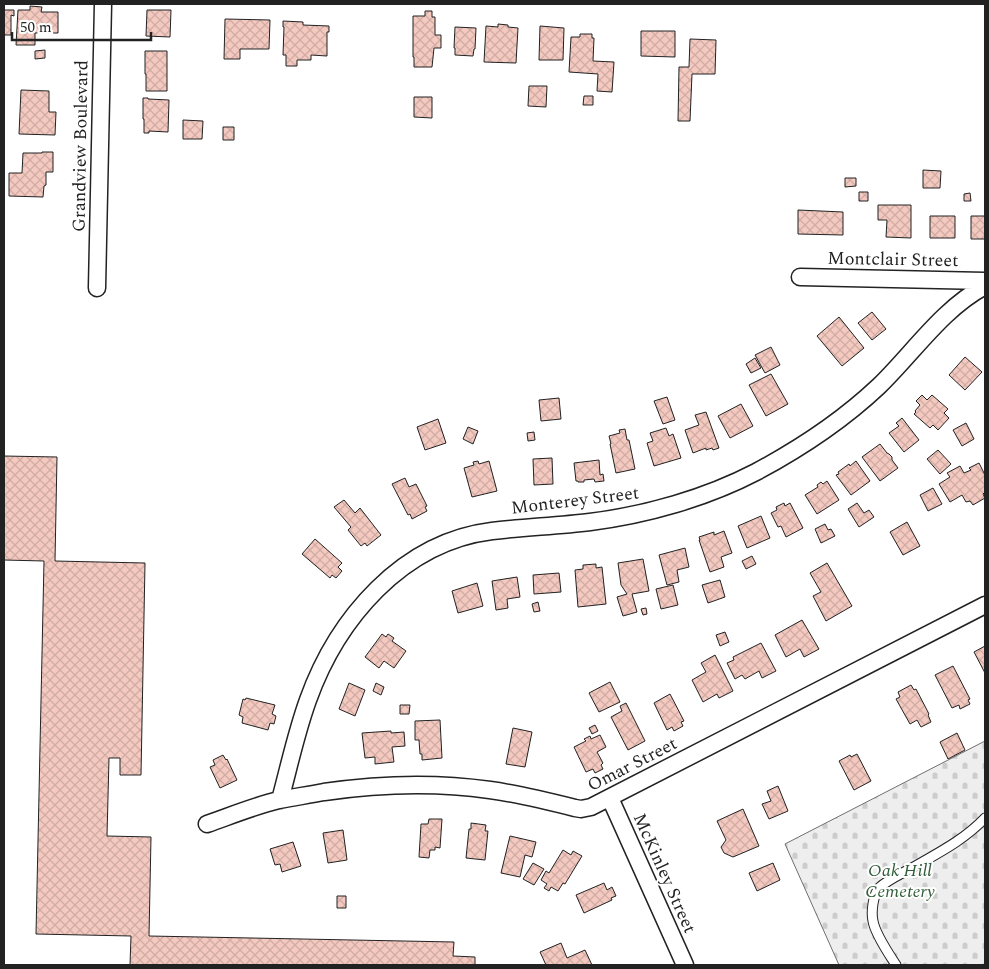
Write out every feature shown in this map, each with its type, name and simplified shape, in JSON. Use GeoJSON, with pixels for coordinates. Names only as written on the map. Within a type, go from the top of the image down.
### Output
{"type":"FeatureCollection","features":[{"type":"Feature","properties":{"kind":"street","name":"Grandview Boulevard"},"geometry":{"type":"LineString","coordinates":[[96,288],[103,4]]}},
{"type":"Feature","properties":{"kind":"street","name":"Montclair Street"},"geometry":{"type":"LineString","coordinates":[[800,278],[985,280]]}},
{"type":"Feature","properties":{"kind":"street","name":"Monterey Street"},"geometry":{"type":"LineString","coordinates":[[280,800],[308,700],[325,661],[362,604],[401,568],[437,547],[467,536],[494,530],[572,524],[625,516],[681,502],[732,484],[795,450],[852,410],[882,383],[946,315],[985,286]]}},
{"type":"Feature","properties":{"kind":"street","name":"Omar Street"},"geometry":{"type":"LineString","coordinates":[[207,824],[280,800],[347,789],[420,784],[489,789],[581,809],[591,807],[985,605]]}},
{"type":"Feature","properties":{"kind":"street","name":"McKinley Street"},"geometry":{"type":"LineString","coordinates":[[610,798],[685,965]]}},
{"type":"Feature","properties":{"kind":"lane"},"geometry":{"type":"LineString","coordinates":[[896,965],[873,923],[872,906],[878,889],[952,845],[978,826],[985,818]]}},
{"type":"Feature","properties":{"kind":"green space","name":"Oak Hill Cemetery"},"geometry":{"type":"Polygon","coordinates":[[[985,741],[985,965],[839,965],[785,844],[985,741]]]}},
{"type":"Feature","properties":{"kind":"building"},"geometry":{"type":"Polygon","coordinates":[[[30,6],[42,7],[41,12],[58,12],[58,33],[35,33],[35,45],[16,45],[18,10],[30,10],[30,6]]]}},
{"type":"Feature","properties":{"kind":"building"},"geometry":{"type":"Polygon","coordinates":[[[4,10],[14,10],[14,16],[11,15],[11,35],[4,35],[4,10]]]}},
{"type":"Feature","properties":{"kind":"building"},"geometry":{"type":"Polygon","coordinates":[[[147,10],[171,10],[170,37],[146,36],[147,10]]]}},
{"type":"Feature","properties":{"kind":"building"},"geometry":{"type":"Polygon","coordinates":[[[425,11],[432,11],[432,17],[435,17],[435,35],[441,35],[441,48],[434,48],[432,67],[414,67],[413,16],[425,16],[425,11]]]}},
{"type":"Feature","properties":{"kind":"building"},"geometry":{"type":"Polygon","coordinates":[[[225,19],[270,20],[269,49],[240,49],[240,59],[224,59],[225,19]]]}},
{"type":"Feature","properties":{"kind":"building"},"geometry":{"type":"Polygon","coordinates":[[[283,21],[303,22],[303,25],[329,26],[329,32],[327,32],[327,56],[311,55],[311,60],[297,60],[297,66],[286,66],[286,55],[283,55],[283,21]]]}},
{"type":"Feature","properties":{"kind":"building"},"geometry":{"type":"Polygon","coordinates":[[[498,24],[518,28],[516,63],[484,62],[486,26],[498,27],[498,24]]]}},
{"type":"Feature","properties":{"kind":"building"},"geometry":{"type":"Polygon","coordinates":[[[540,26],[564,28],[563,60],[539,60],[540,26]]]}},
{"type":"Feature","properties":{"kind":"building"},"geometry":{"type":"Polygon","coordinates":[[[455,27],[476,28],[473,56],[455,55],[455,27]]]}},
{"type":"Feature","properties":{"kind":"building"},"geometry":{"type":"Polygon","coordinates":[[[641,31],[675,31],[675,57],[641,56],[641,31]]]}},
{"type":"Feature","properties":{"kind":"building"},"geometry":{"type":"Polygon","coordinates":[[[580,34],[592,34],[592,38],[594,38],[593,61],[614,62],[612,92],[597,91],[598,74],[569,72],[571,37],[580,37],[580,34]]]}},
{"type":"Feature","properties":{"kind":"building"},"geometry":{"type":"Polygon","coordinates":[[[690,39],[716,40],[715,74],[692,74],[690,121],[678,121],[679,67],[689,67],[690,39]]]}},
{"type":"Feature","properties":{"kind":"building"},"geometry":{"type":"Polygon","coordinates":[[[45,50],[45,58],[35,59],[35,51],[45,50]]]}},
{"type":"Feature","properties":{"kind":"building"},"geometry":{"type":"Polygon","coordinates":[[[145,51],[167,51],[167,91],[146,91],[145,51]]]}},
{"type":"Feature","properties":{"kind":"building"},"geometry":{"type":"Polygon","coordinates":[[[529,86],[547,86],[546,107],[528,106],[529,86]]]}},
{"type":"Feature","properties":{"kind":"building"},"geometry":{"type":"Polygon","coordinates":[[[21,90],[49,91],[49,112],[56,112],[55,135],[19,134],[21,90]]]}},
{"type":"Feature","properties":{"kind":"building"},"geometry":{"type":"Polygon","coordinates":[[[584,96],[593,96],[593,105],[583,105],[584,96]]]}},
{"type":"Feature","properties":{"kind":"building"},"geometry":{"type":"Polygon","coordinates":[[[414,97],[432,97],[432,118],[414,117],[414,97]]]}},
{"type":"Feature","properties":{"kind":"building"},"geometry":{"type":"Polygon","coordinates":[[[143,98],[169,100],[168,132],[149,131],[149,133],[144,133],[143,98]]]}},
{"type":"Feature","properties":{"kind":"building"},"geometry":{"type":"Polygon","coordinates":[[[183,120],[203,121],[202,139],[183,139],[183,120]]]}},
{"type":"Feature","properties":{"kind":"building"},"geometry":{"type":"Polygon","coordinates":[[[223,127],[234,127],[234,140],[223,140],[223,127]]]}},
{"type":"Feature","properties":{"kind":"building"},"geometry":{"type":"Polygon","coordinates":[[[53,152],[53,172],[46,172],[46,185],[44,186],[43,197],[9,196],[9,173],[22,173],[23,153],[53,152]]]}},
{"type":"Feature","properties":{"kind":"building"},"geometry":{"type":"Polygon","coordinates":[[[923,170],[941,171],[940,188],[923,188],[923,170]]]}},
{"type":"Feature","properties":{"kind":"building"},"geometry":{"type":"Polygon","coordinates":[[[845,178],[856,178],[856,186],[845,187],[845,178]]]}},
{"type":"Feature","properties":{"kind":"building"},"geometry":{"type":"Polygon","coordinates":[[[859,192],[868,192],[868,201],[859,201],[859,192]]]}},
{"type":"Feature","properties":{"kind":"building"},"geometry":{"type":"Polygon","coordinates":[[[970,193],[971,201],[964,201],[964,194],[970,193]]]}},
{"type":"Feature","properties":{"kind":"building"},"geometry":{"type":"Polygon","coordinates":[[[878,205],[911,205],[911,238],[886,237],[887,220],[878,220],[878,205]]]}},
{"type":"Feature","properties":{"kind":"building"},"geometry":{"type":"Polygon","coordinates":[[[798,210],[843,212],[843,235],[798,234],[798,210]]]}},
{"type":"Feature","properties":{"kind":"building"},"geometry":{"type":"Polygon","coordinates":[[[930,216],[955,216],[955,238],[930,238],[930,216]]]}},
{"type":"Feature","properties":{"kind":"building"},"geometry":{"type":"Polygon","coordinates":[[[971,216],[985,216],[985,239],[971,239],[971,216]]]}},
{"type":"Feature","properties":{"kind":"building"},"geometry":{"type":"Polygon","coordinates":[[[872,312],[886,329],[872,340],[858,323],[872,312]]]}},
{"type":"Feature","properties":{"kind":"building"},"geometry":{"type":"Polygon","coordinates":[[[839,317],[864,348],[842,366],[817,336],[839,317]]]}},
{"type":"Feature","properties":{"kind":"building"},"geometry":{"type":"Polygon","coordinates":[[[771,347],[780,365],[765,373],[755,355],[771,347]]]}},
{"type":"Feature","properties":{"kind":"building"},"geometry":{"type":"Polygon","coordinates":[[[965,357],[982,372],[965,390],[949,375],[965,357]]]}},
{"type":"Feature","properties":{"kind":"building"},"geometry":{"type":"Polygon","coordinates":[[[755,358],[761,368],[751,373],[746,364],[755,358]]]}},
{"type":"Feature","properties":{"kind":"building"},"geometry":{"type":"Polygon","coordinates":[[[771,374],[788,404],[766,416],[749,385],[771,374]]]}},
{"type":"Feature","properties":{"kind":"building"},"geometry":{"type":"Polygon","coordinates":[[[922,395],[927,400],[932,395],[948,409],[944,413],[949,418],[938,430],[933,425],[930,428],[914,414],[920,405],[916,401],[922,395]]]}},
{"type":"Feature","properties":{"kind":"building"},"geometry":{"type":"Polygon","coordinates":[[[667,397],[675,420],[663,424],[654,401],[667,397]]]}},
{"type":"Feature","properties":{"kind":"building"},"geometry":{"type":"Polygon","coordinates":[[[559,398],[561,419],[541,421],[539,400],[559,398]]]}},
{"type":"Feature","properties":{"kind":"building"},"geometry":{"type":"Polygon","coordinates":[[[741,404],[753,426],[730,438],[718,416],[741,404]]]}},
{"type":"Feature","properties":{"kind":"building"},"geometry":{"type":"Polygon","coordinates":[[[706,412],[719,448],[706,450],[706,448],[693,453],[685,430],[699,425],[695,415],[706,412]]]}},
{"type":"Feature","properties":{"kind":"building"},"geometry":{"type":"Polygon","coordinates":[[[902,418],[919,440],[904,452],[889,433],[899,426],[896,423],[902,418]]]}},
{"type":"Feature","properties":{"kind":"building"},"geometry":{"type":"Polygon","coordinates":[[[438,419],[446,443],[425,450],[417,427],[438,419]]]}},
{"type":"Feature","properties":{"kind":"building"},"geometry":{"type":"Polygon","coordinates":[[[966,423],[974,439],[962,446],[953,430],[966,423]]]}},
{"type":"Feature","properties":{"kind":"building"},"geometry":{"type":"Polygon","coordinates":[[[468,427],[478,431],[473,444],[463,439],[468,427]]]}},
{"type":"Feature","properties":{"kind":"building"},"geometry":{"type":"Polygon","coordinates":[[[666,428],[669,436],[673,434],[681,458],[654,466],[647,443],[653,441],[650,433],[666,428]]]}},
{"type":"Feature","properties":{"kind":"building"},"geometry":{"type":"Polygon","coordinates":[[[625,429],[635,469],[616,473],[609,436],[620,433],[619,430],[625,429]]]}},
{"type":"Feature","properties":{"kind":"building"},"geometry":{"type":"Polygon","coordinates":[[[534,432],[535,440],[528,441],[527,433],[534,432]]]}},
{"type":"Feature","properties":{"kind":"building"},"geometry":{"type":"Polygon","coordinates":[[[880,444],[892,457],[898,468],[880,481],[862,457],[880,444]]]}},
{"type":"Feature","properties":{"kind":"building"},"geometry":{"type":"Polygon","coordinates":[[[938,450],[951,464],[940,474],[927,459],[938,450]]]}},
{"type":"Feature","properties":{"kind":"building"},"geometry":{"type":"Polygon","coordinates":[[[4,456],[57,457],[55,561],[145,563],[141,775],[120,775],[120,758],[109,758],[107,836],[151,837],[149,936],[454,942],[453,956],[475,957],[475,965],[130,965],[131,936],[36,934],[44,561],[4,560],[4,456]]]}},
{"type":"Feature","properties":{"kind":"building"},"geometry":{"type":"Polygon","coordinates":[[[552,458],[553,484],[534,485],[533,459],[552,458]]]}},
{"type":"Feature","properties":{"kind":"building"},"geometry":{"type":"Polygon","coordinates":[[[599,460],[600,475],[603,474],[604,481],[595,482],[594,479],[584,480],[584,482],[576,481],[574,463],[599,460]]]}},
{"type":"Feature","properties":{"kind":"building"},"geometry":{"type":"Polygon","coordinates":[[[478,461],[479,464],[489,461],[497,491],[472,497],[464,468],[474,465],[473,462],[478,461]]]}},
{"type":"Feature","properties":{"kind":"building"},"geometry":{"type":"Polygon","coordinates":[[[856,461],[870,481],[851,495],[836,475],[849,464],[850,466],[856,461]]]}},
{"type":"Feature","properties":{"kind":"building"},"geometry":{"type":"Polygon","coordinates":[[[979,463],[985,475],[985,492],[983,494],[985,498],[973,505],[970,501],[966,502],[962,495],[950,502],[939,484],[950,477],[947,473],[960,466],[964,473],[979,463]]]}},
{"type":"Feature","properties":{"kind":"building"},"geometry":{"type":"Polygon","coordinates":[[[405,478],[409,487],[416,484],[427,506],[425,507],[427,511],[412,519],[392,484],[405,478]]]}},
{"type":"Feature","properties":{"kind":"building"},"geometry":{"type":"Polygon","coordinates":[[[827,481],[839,500],[817,514],[805,495],[818,487],[817,485],[821,482],[823,484],[827,481]]]}},
{"type":"Feature","properties":{"kind":"building"},"geometry":{"type":"Polygon","coordinates":[[[933,488],[942,504],[928,511],[920,495],[933,488]]]}},
{"type":"Feature","properties":{"kind":"building"},"geometry":{"type":"Polygon","coordinates":[[[344,500],[355,513],[360,508],[381,535],[367,546],[365,543],[361,546],[348,530],[351,527],[334,507],[344,500]]]}},
{"type":"Feature","properties":{"kind":"building"},"geometry":{"type":"Polygon","coordinates":[[[784,503],[785,506],[790,503],[803,528],[786,537],[781,526],[778,527],[771,513],[777,510],[776,507],[784,503]]]}},
{"type":"Feature","properties":{"kind":"building"},"geometry":{"type":"Polygon","coordinates":[[[857,503],[864,513],[869,510],[874,517],[859,527],[848,509],[857,503]]]}},
{"type":"Feature","properties":{"kind":"building"},"geometry":{"type":"Polygon","coordinates":[[[761,516],[770,538],[747,548],[738,526],[761,516]]]}},
{"type":"Feature","properties":{"kind":"building"},"geometry":{"type":"Polygon","coordinates":[[[907,522],[920,546],[903,555],[890,532],[907,522]]]}},
{"type":"Feature","properties":{"kind":"building"},"geometry":{"type":"Polygon","coordinates":[[[825,524],[828,530],[831,529],[835,536],[821,543],[815,529],[825,524]]]}},
{"type":"Feature","properties":{"kind":"building"},"geometry":{"type":"Polygon","coordinates":[[[724,531],[732,553],[721,557],[724,567],[710,572],[699,537],[714,532],[714,535],[724,531]]]}},
{"type":"Feature","properties":{"kind":"building"},"geometry":{"type":"Polygon","coordinates":[[[315,539],[342,563],[338,567],[342,571],[336,578],[332,575],[330,578],[302,554],[315,539]]]}},
{"type":"Feature","properties":{"kind":"building"},"geometry":{"type":"Polygon","coordinates":[[[685,548],[689,567],[677,570],[679,582],[667,585],[659,555],[685,548]]]}},
{"type":"Feature","properties":{"kind":"building"},"geometry":{"type":"Polygon","coordinates":[[[752,556],[756,564],[746,569],[742,561],[752,556]]]}},
{"type":"Feature","properties":{"kind":"building"},"geometry":{"type":"Polygon","coordinates":[[[643,559],[649,591],[632,594],[637,612],[623,616],[617,597],[627,594],[621,585],[618,563],[643,559]]]}},
{"type":"Feature","properties":{"kind":"building"},"geometry":{"type":"Polygon","coordinates":[[[827,563],[852,606],[826,621],[813,596],[821,592],[810,573],[827,563]]]}},
{"type":"Feature","properties":{"kind":"building"},"geometry":{"type":"Polygon","coordinates":[[[596,564],[596,568],[602,567],[606,604],[578,607],[575,570],[583,569],[583,565],[596,564]]]}},
{"type":"Feature","properties":{"kind":"building"},"geometry":{"type":"Polygon","coordinates":[[[559,573],[561,592],[534,594],[533,575],[559,573]]]}},
{"type":"Feature","properties":{"kind":"building"},"geometry":{"type":"Polygon","coordinates":[[[517,577],[520,597],[507,599],[508,608],[496,610],[492,581],[517,577]]]}},
{"type":"Feature","properties":{"kind":"building"},"geometry":{"type":"Polygon","coordinates":[[[720,580],[725,597],[708,603],[702,585],[720,580]]]}},
{"type":"Feature","properties":{"kind":"building"},"geometry":{"type":"Polygon","coordinates":[[[477,583],[483,606],[458,613],[452,591],[477,583]]]}},
{"type":"Feature","properties":{"kind":"building"},"geometry":{"type":"Polygon","coordinates":[[[673,585],[678,605],[661,609],[656,589],[673,585]]]}},
{"type":"Feature","properties":{"kind":"building"},"geometry":{"type":"Polygon","coordinates":[[[538,602],[540,611],[534,612],[532,604],[538,602]]]}},
{"type":"Feature","properties":{"kind":"building"},"geometry":{"type":"Polygon","coordinates":[[[646,608],[647,614],[643,615],[641,609],[646,608]]]}},
{"type":"Feature","properties":{"kind":"building"},"geometry":{"type":"Polygon","coordinates":[[[802,620],[819,649],[804,657],[800,649],[786,657],[775,635],[802,620]]]}},
{"type":"Feature","properties":{"kind":"building"},"geometry":{"type":"Polygon","coordinates":[[[725,632],[729,642],[720,646],[716,635],[725,632]]]}},
{"type":"Feature","properties":{"kind":"building"},"geometry":{"type":"Polygon","coordinates":[[[382,634],[386,637],[388,634],[394,638],[392,641],[406,651],[394,668],[384,661],[379,668],[365,657],[382,634]]]}},
{"type":"Feature","properties":{"kind":"building"},"geometry":{"type":"Polygon","coordinates":[[[761,643],[776,671],[762,678],[759,671],[745,679],[742,675],[735,679],[727,663],[734,660],[733,657],[761,643]]]}},
{"type":"Feature","properties":{"kind":"building"},"geometry":{"type":"Polygon","coordinates":[[[985,646],[985,673],[974,652],[985,646]]]}},
{"type":"Feature","properties":{"kind":"building"},"geometry":{"type":"Polygon","coordinates":[[[715,655],[733,691],[719,698],[717,694],[703,702],[692,680],[706,672],[701,663],[715,655]]]}},
{"type":"Feature","properties":{"kind":"building"},"geometry":{"type":"Polygon","coordinates":[[[953,666],[970,699],[968,700],[970,704],[960,709],[959,705],[952,708],[935,675],[953,666]]]}},
{"type":"Feature","properties":{"kind":"building"},"geometry":{"type":"Polygon","coordinates":[[[610,682],[620,702],[599,712],[589,693],[610,682]]]}},
{"type":"Feature","properties":{"kind":"building"},"geometry":{"type":"Polygon","coordinates":[[[349,683],[365,690],[355,716],[339,709],[349,683]]]}},
{"type":"Feature","properties":{"kind":"building"},"geometry":{"type":"Polygon","coordinates":[[[376,683],[384,687],[381,695],[373,691],[376,683]]]}},
{"type":"Feature","properties":{"kind":"building"},"geometry":{"type":"Polygon","coordinates":[[[911,685],[914,690],[916,689],[931,722],[921,727],[917,720],[910,724],[896,699],[900,697],[898,692],[911,685]]]}},
{"type":"Feature","properties":{"kind":"building"},"geometry":{"type":"Polygon","coordinates":[[[670,694],[684,721],[681,722],[683,726],[674,731],[672,727],[667,730],[654,703],[670,694]]]}},
{"type":"Feature","properties":{"kind":"building"},"geometry":{"type":"Polygon","coordinates":[[[246,698],[275,705],[272,714],[276,716],[274,724],[270,723],[268,730],[242,723],[243,717],[239,715],[243,699],[245,700],[246,698]]]}},
{"type":"Feature","properties":{"kind":"building"},"geometry":{"type":"Polygon","coordinates":[[[626,703],[645,741],[628,750],[611,717],[622,711],[620,706],[626,703]]]}},
{"type":"Feature","properties":{"kind":"building"},"geometry":{"type":"Polygon","coordinates":[[[400,705],[410,705],[409,714],[400,714],[400,705]]]}},
{"type":"Feature","properties":{"kind":"building"},"geometry":{"type":"Polygon","coordinates":[[[440,720],[442,758],[422,760],[419,740],[415,740],[415,721],[440,720]]]}},
{"type":"Feature","properties":{"kind":"building"},"geometry":{"type":"Polygon","coordinates":[[[595,725],[598,731],[592,734],[589,728],[595,725]]]}},
{"type":"Feature","properties":{"kind":"building"},"geometry":{"type":"Polygon","coordinates":[[[513,728],[532,732],[525,767],[506,764],[513,728]]]}},
{"type":"Feature","properties":{"kind":"building"},"geometry":{"type":"Polygon","coordinates":[[[391,731],[391,733],[404,732],[405,746],[392,747],[394,762],[375,764],[375,757],[365,758],[362,733],[391,731]]]}},
{"type":"Feature","properties":{"kind":"building"},"geometry":{"type":"Polygon","coordinates":[[[957,733],[965,750],[948,759],[940,742],[957,733]]]}},
{"type":"Feature","properties":{"kind":"building"},"geometry":{"type":"Polygon","coordinates":[[[600,735],[606,747],[597,752],[603,763],[601,765],[603,769],[595,773],[593,769],[586,772],[574,747],[586,741],[584,739],[590,736],[591,739],[600,735]]]}},
{"type":"Feature","properties":{"kind":"building"},"geometry":{"type":"Polygon","coordinates":[[[857,754],[871,781],[854,790],[839,761],[850,755],[851,757],[857,754]]]}},
{"type":"Feature","properties":{"kind":"building"},"geometry":{"type":"Polygon","coordinates":[[[223,755],[227,759],[237,780],[220,788],[210,767],[215,765],[213,760],[223,755]]]}},
{"type":"Feature","properties":{"kind":"building"},"geometry":{"type":"Polygon","coordinates":[[[778,786],[788,811],[769,819],[762,804],[771,801],[767,791],[778,786]]]}},
{"type":"Feature","properties":{"kind":"building"},"geometry":{"type":"Polygon","coordinates":[[[743,809],[759,846],[733,857],[724,853],[721,847],[726,840],[717,821],[743,809]]]}},
{"type":"Feature","properties":{"kind":"building"},"geometry":{"type":"Polygon","coordinates":[[[429,819],[442,819],[440,848],[435,847],[435,850],[430,850],[429,858],[419,857],[421,824],[428,824],[429,819]]]}},
{"type":"Feature","properties":{"kind":"building"},"geometry":{"type":"Polygon","coordinates":[[[471,823],[486,825],[485,831],[488,831],[485,860],[466,858],[471,823]]]}},
{"type":"Feature","properties":{"kind":"building"},"geometry":{"type":"Polygon","coordinates":[[[343,830],[347,860],[328,863],[323,833],[343,830]]]}},
{"type":"Feature","properties":{"kind":"building"},"geometry":{"type":"Polygon","coordinates":[[[510,836],[536,842],[532,857],[525,855],[520,877],[501,873],[510,836]]]}},
{"type":"Feature","properties":{"kind":"building"},"geometry":{"type":"Polygon","coordinates":[[[293,842],[301,866],[282,872],[280,864],[275,865],[270,849],[293,842]]]}},
{"type":"Feature","properties":{"kind":"building"},"geometry":{"type":"Polygon","coordinates":[[[563,850],[571,855],[573,851],[582,856],[565,884],[563,883],[558,891],[551,887],[549,891],[544,888],[547,884],[541,880],[546,871],[549,873],[563,850]]]}},
{"type":"Feature","properties":{"kind":"building"},"geometry":{"type":"Polygon","coordinates":[[[533,863],[544,869],[534,885],[523,879],[533,863]]]}},
{"type":"Feature","properties":{"kind":"building"},"geometry":{"type":"Polygon","coordinates":[[[773,863],[780,880],[757,891],[749,873],[773,863]]]}},
{"type":"Feature","properties":{"kind":"building"},"geometry":{"type":"Polygon","coordinates":[[[604,883],[607,890],[612,887],[616,896],[611,898],[612,900],[584,913],[576,895],[604,883]]]}},
{"type":"Feature","properties":{"kind":"building"},"geometry":{"type":"Polygon","coordinates":[[[337,896],[346,896],[346,908],[337,908],[337,896]]]}},
{"type":"Feature","properties":{"kind":"building"},"geometry":{"type":"Polygon","coordinates":[[[561,943],[567,958],[585,950],[592,965],[546,965],[540,952],[561,943]]]}}]}
